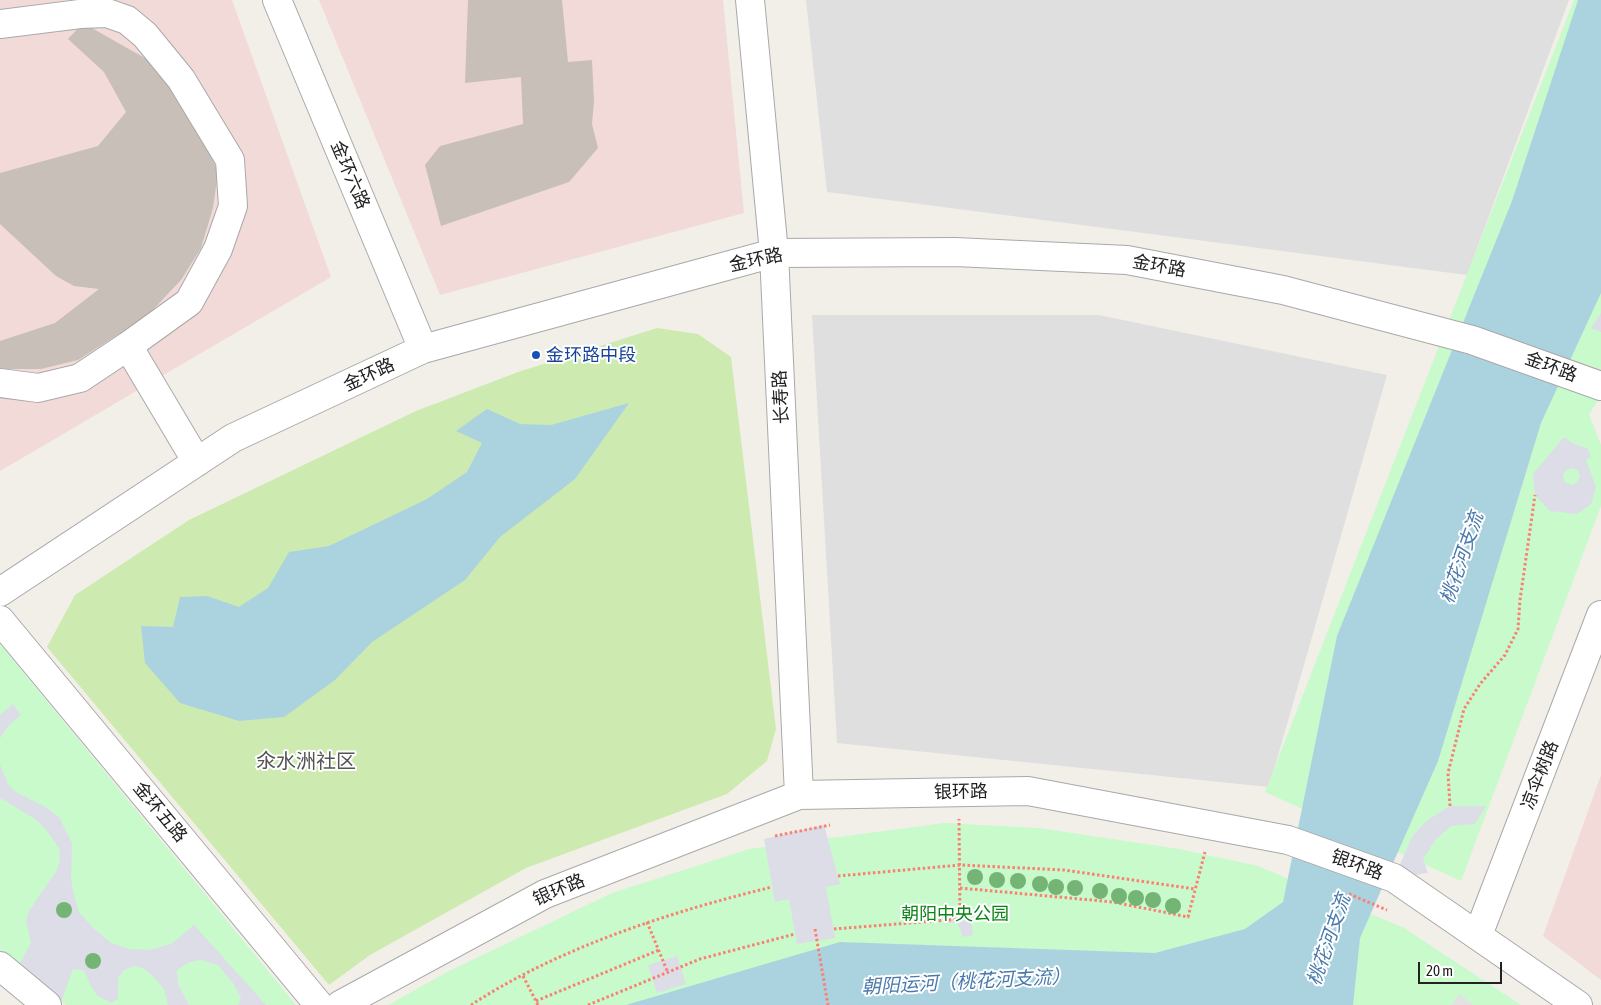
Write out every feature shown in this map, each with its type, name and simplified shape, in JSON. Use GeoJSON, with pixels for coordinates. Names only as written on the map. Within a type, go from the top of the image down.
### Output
{"type":"FeatureCollection","features":[{"type":"Feature","properties":{"kind":"street","name":"金环六路"},"geometry":{"type":"LineString","coordinates":[[277,0],[423,349]]}},
{"type":"Feature","properties":{"kind":"street","name":"长寿路"},"geometry":{"type":"LineString","coordinates":[[750,0],[774,253],[799,795]]}},
{"type":"Feature","properties":{"kind":"street"},"geometry":{"type":"LineString","coordinates":[[0,24],[80,14],[107,13],[127,20],[144,35],[181,79],[230,160],[233,206],[218,249],[188,302],[80,378],[38,388],[0,383]]}},
{"type":"Feature","properties":{"kind":"street","name":"金环路"},"geometry":{"type":"LineString","coordinates":[[0,592],[233,438],[423,349],[774,253],[955,252],[1126,260],[1283,290],[1472,340],[1589,381]]}},
{"type":"Feature","properties":{"kind":"street"},"geometry":{"type":"LineString","coordinates":[[128,346],[197,462]]}},
{"type":"Feature","properties":{"kind":"street","name":"凉伞树路"},"geometry":{"type":"LineString","coordinates":[[1478,935],[1601,616]]}},
{"type":"Feature","properties":{"kind":"street","name":"金环五路"},"geometry":{"type":"LineString","coordinates":[[0,620],[319,1005]]}},
{"type":"Feature","properties":{"kind":"street","name":"银环路"},"geometry":{"type":"LineString","coordinates":[[340,1005],[545,894],[799,795],[1028,791],[1288,840],[1394,878],[1578,1005]]}},
{"type":"Feature","properties":{"kind":"street"},"geometry":{"type":"LineString","coordinates":[[0,966],[47,1005]]}},
{"type":"Feature","properties":{"kind":"path"},"geometry":{"type":"LineString","coordinates":[[1450,806],[1448,773],[1464,709],[1480,684],[1504,655],[1518,629],[1520,600],[1535,496]]}},
{"type":"Feature","properties":{"kind":"path"},"geometry":{"type":"LineString","coordinates":[[834,929],[960,920],[959,812]]}},
{"type":"Feature","properties":{"kind":"path"},"geometry":{"type":"LineString","coordinates":[[773,837],[834,824]]}},
{"type":"Feature","properties":{"kind":"path"},"geometry":{"type":"LineString","coordinates":[[960,888],[1104,901],[1188,917],[1206,847]]}},
{"type":"Feature","properties":{"kind":"path"},"geometry":{"type":"LineString","coordinates":[[838,876],[960,865],[1064,870],[1196,889]]}},
{"type":"Feature","properties":{"kind":"path"},"geometry":{"type":"LineString","coordinates":[[471,1005],[523,976],[647,922],[714,902],[772,888]]}},
{"type":"Feature","properties":{"kind":"path"},"geometry":{"type":"LineString","coordinates":[[647,922],[668,973]]}},
{"type":"Feature","properties":{"kind":"path"},"geometry":{"type":"LineString","coordinates":[[815,929],[828,1005]]}},
{"type":"Feature","properties":{"kind":"path"},"geometry":{"type":"LineString","coordinates":[[588,1005],[700,959],[795,934]]}},
{"type":"Feature","properties":{"kind":"path"},"geometry":{"type":"LineString","coordinates":[[523,976],[537,1003],[659,950]]}},
{"type":"Feature","properties":{"kind":"shaded area"},"geometry":{"type":"Polygon","coordinates":[[[0,0],[232,0],[331,277],[0,471],[0,0]]]}},
{"type":"Feature","properties":{"kind":"shaded area"},"geometry":{"type":"Polygon","coordinates":[[[319,0],[723,0],[744,213],[440,295],[319,0]]]}},
{"type":"Feature","properties":{"kind":"shaded area"},"geometry":{"type":"Polygon","coordinates":[[[806,0],[1569,0],[1467,275],[827,192],[806,0]]]}},
{"type":"Feature","properties":{"kind":"shaded area"},"geometry":{"type":"Polygon","coordinates":[[[1601,313],[1601,332],[1591,328],[1601,313]]]}},
{"type":"Feature","properties":{"kind":"shaded area"},"geometry":{"type":"Polygon","coordinates":[[[812,315],[1099,315],[1387,375],[1269,787],[837,743],[812,315]]]}},
{"type":"Feature","properties":{"kind":"shaded area"},"geometry":{"type":"Polygon","coordinates":[[[1564,437],[1574,444],[1587,448],[1591,457],[1586,460],[1596,487],[1591,504],[1577,514],[1550,511],[1535,495],[1533,474],[1564,437]],[[1573,468],[1566,470],[1563,475],[1564,481],[1571,485],[1577,483],[1580,476],[1578,471],[1573,468]]]}},
{"type":"Feature","properties":{"kind":"shaded area"},"geometry":{"type":"Polygon","coordinates":[[[13,704],[21,715],[10,724],[0,738],[0,715],[13,704]]]}},
{"type":"Feature","properties":{"kind":"shaded area"},"geometry":{"type":"Polygon","coordinates":[[[0,765],[8,784],[16,792],[47,808],[59,817],[72,843],[71,879],[79,912],[93,928],[111,943],[130,949],[151,950],[173,943],[194,925],[266,1005],[238,1005],[241,998],[233,983],[218,965],[201,960],[190,962],[177,970],[178,984],[189,1005],[168,1005],[164,989],[154,977],[144,969],[134,966],[124,970],[118,978],[118,999],[111,1003],[98,996],[84,970],[73,969],[61,1002],[20,963],[31,943],[26,921],[29,911],[57,870],[60,860],[59,848],[44,827],[35,819],[0,798],[0,765]]]}},
{"type":"Feature","properties":{"kind":"shaded area"},"geometry":{"type":"Polygon","coordinates":[[[1601,775],[1601,980],[1543,936],[1601,775]]]}},
{"type":"Feature","properties":{"kind":"shaded area"},"geometry":{"type":"Polygon","coordinates":[[[1450,806],[1486,806],[1475,824],[1451,826],[1436,839],[1423,859],[1428,873],[1394,878],[1412,837],[1426,821],[1450,806]]]}},
{"type":"Feature","properties":{"kind":"shaded area"},"geometry":{"type":"Polygon","coordinates":[[[824,825],[840,884],[826,887],[835,938],[797,944],[789,899],[775,902],[764,839],[824,825]]]}},
{"type":"Feature","properties":{"kind":"shaded area"},"geometry":{"type":"Polygon","coordinates":[[[970,906],[973,935],[963,937],[957,922],[943,924],[943,918],[958,917],[960,907],[970,906]]]}},
{"type":"Feature","properties":{"kind":"shaded area"},"geometry":{"type":"Polygon","coordinates":[[[677,956],[686,984],[657,993],[648,965],[677,956]]]}},
{"type":"Feature","properties":{"kind":"shaded area"},"geometry":{"type":"Polygon","coordinates":[[[1460,994],[1473,1005],[1451,1005],[1460,994]]]}},
{"type":"Feature","properties":{"kind":"green space"},"geometry":{"type":"Polygon","coordinates":[[[1574,0],[1601,0],[1601,396],[1589,414],[1601,445],[1601,506],[1461,881],[1265,792],[1574,0]]]}},
{"type":"Feature","properties":{"kind":"green space"},"geometry":{"type":"Polygon","coordinates":[[[657,328],[698,334],[731,357],[776,729],[767,761],[727,794],[526,868],[370,955],[329,985],[47,647],[75,595],[189,520],[416,411],[518,372],[657,328]]]}},
{"type":"Feature","properties":{"kind":"green space"},"geometry":{"type":"Polygon","coordinates":[[[0,644],[296,1005],[66,1005],[0,950],[0,644]]]}},
{"type":"Feature","properties":{"kind":"green space","name":"朝阳中央公园"},"geometry":{"type":"Polygon","coordinates":[[[944,823],[1039,828],[1179,849],[1258,866],[1404,928],[1521,1005],[388,1005],[447,972],[612,893],[749,849],[944,823]]]}},
{"type":"Feature","properties":{"kind":"water"},"geometry":{"type":"Polygon","coordinates":[[[1578,0],[1601,0],[1601,293],[1541,423],[1438,761],[1360,938],[1353,1005],[626,1005],[840,942],[1155,953],[1245,929],[1283,902],[1337,636],[1512,201],[1578,0]]]}},
{"type":"Feature","properties":{"kind":"water"},"geometry":{"type":"Polygon","coordinates":[[[629,403],[575,479],[500,537],[465,580],[372,642],[335,680],[284,717],[239,721],[180,703],[145,663],[141,626],[173,627],[180,597],[207,596],[239,607],[268,588],[289,552],[329,546],[427,499],[467,472],[482,443],[456,431],[487,409],[520,424],[551,425],[629,403]]]}},
{"type":"Feature","properties":{"kind":"building"},"geometry":{"type":"Polygon","coordinates":[[[468,0],[562,0],[568,62],[592,60],[594,101],[592,124],[598,148],[569,182],[441,226],[425,165],[440,146],[523,124],[521,77],[465,83],[468,0]]]}},
{"type":"Feature","properties":{"kind":"building"},"geometry":{"type":"Polygon","coordinates":[[[83,23],[150,61],[194,117],[218,172],[213,208],[201,248],[181,280],[147,316],[78,360],[41,369],[0,369],[0,341],[55,323],[99,289],[74,286],[56,276],[0,224],[0,173],[98,146],[126,112],[104,72],[68,39],[83,23]]]}},
{"type":"Feature","properties":{"kind":"place","name":"金环路中段"},"geometry":{"type":"Point","coordinates":[536,355]}},
{"type":"Feature","properties":{"kind":"district","name":"氽水洲社区"},"geometry":{"type":"Point","coordinates":[306,762]}},
{"type":"Feature","properties":{"kind":"water label","name":"桃花河支流"},"geometry":{"type":"Point","coordinates":[1462,558]}},
{"type":"Feature","properties":{"kind":"water label","name":"桃花河支流"},"geometry":{"type":"Point","coordinates":[1329,940]}},
{"type":"Feature","properties":{"kind":"water label","name":"朝阳运河（桃花河支流）"},"geometry":{"type":"Point","coordinates":[966,982]}}]}
